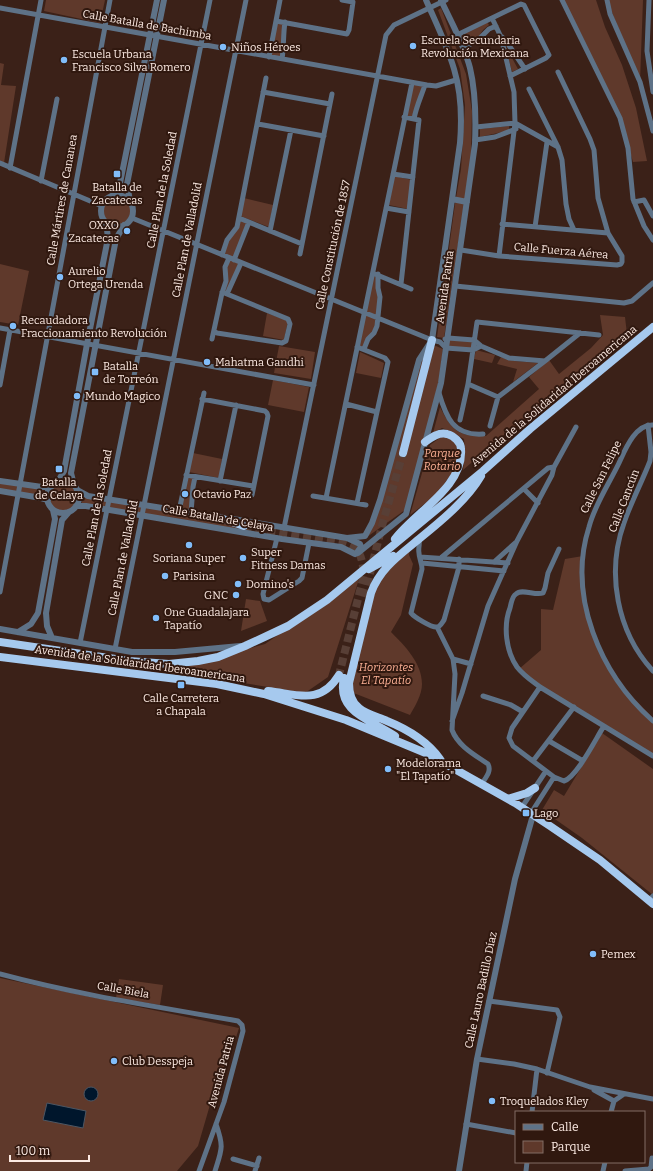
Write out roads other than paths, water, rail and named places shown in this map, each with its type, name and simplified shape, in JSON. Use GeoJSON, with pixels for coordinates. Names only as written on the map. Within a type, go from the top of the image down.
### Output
{"type":"FeatureCollection","features":[{"type":"Feature","properties":{"kind":"highway","name":"Avenida de la Solidaridad Iberoamericana"},"geometry":{"type":"LineString","coordinates":[[0,642],[129,661],[169,664],[218,657],[288,626],[327,600],[483,471],[653,327]]}},
{"type":"Feature","properties":{"kind":"highway"},"geometry":{"type":"LineString","coordinates":[[403,453],[436,341]]}},
{"type":"Feature","properties":{"kind":"highway"},"geometry":{"type":"LineString","coordinates":[[388,549],[402,529],[437,499],[452,481],[458,466],[462,454],[461,446],[455,438],[444,433],[438,434],[425,442]]}},
{"type":"Feature","properties":{"kind":"highway"},"geometry":{"type":"LineString","coordinates":[[443,763],[432,750],[414,735],[359,708],[352,699],[349,691],[350,679],[373,587],[379,576],[387,566],[419,540],[465,497],[476,485],[483,471]]}},
{"type":"Feature","properties":{"kind":"highway"},"geometry":{"type":"LineString","coordinates":[[214,516],[244,526]]}},
{"type":"Feature","properties":{"kind":"highway"},"geometry":{"type":"LineString","coordinates":[[355,576],[406,550]]}},
{"type":"Feature","properties":{"kind":"highway","name":"Avenida de la Solidaridad Iberoamericana"},"geometry":{"type":"LineString","coordinates":[[0,657],[240,688],[340,718],[443,763],[522,807],[600,860],[652,900]]}},
{"type":"Feature","properties":{"kind":"highway"},"geometry":{"type":"LineString","coordinates":[[0,660],[22,660]]}},
{"type":"Feature","properties":{"kind":"highway"},"geometry":{"type":"LineString","coordinates":[[240,688],[307,697],[325,690],[341,677],[344,697],[351,709],[358,715],[384,728],[407,746]]}},
{"type":"Feature","properties":{"kind":"highway"},"geometry":{"type":"LineString","coordinates":[[508,799],[527,793],[535,788]]}},
{"type":"Feature","properties":{"kind":"street"},"geometry":{"type":"LineString","coordinates":[[10,168],[41,0]]}},
{"type":"Feature","properties":{"kind":"street","name":"Calle Mártires de Cananea"},"geometry":{"type":"LineString","coordinates":[[0,592],[110,0]]}},
{"type":"Feature","properties":{"kind":"street"},"geometry":{"type":"LineString","coordinates":[[18,632],[31,624],[38,613],[55,519],[53,510],[48,500],[48,491],[64,471],[108,238],[106,222],[102,214],[102,206],[104,202],[112,196],[120,183],[157,0]]}},
{"type":"Feature","properties":{"kind":"street"},"geometry":{"type":"LineString","coordinates":[[52,638],[46,626],[46,613],[62,520],[79,501],[76,488],[71,479],[71,473],[94,345],[116,239],[124,225],[132,218],[133,209],[127,184],[164,0]]}},
{"type":"Feature","properties":{"kind":"street","name":"Calle Plan de la Soledad"},"geometry":{"type":"LineString","coordinates":[[80,643],[210,0]]}},
{"type":"Feature","properties":{"kind":"street","name":"Calle Plan de Valladolid"},"geometry":{"type":"LineString","coordinates":[[115,649],[246,0]]}},
{"type":"Feature","properties":{"kind":"street"},"geometry":{"type":"LineString","coordinates":[[269,57],[280,0]]}},
{"type":"Feature","properties":{"kind":"street"},"geometry":{"type":"LineString","coordinates":[[276,20],[347,34],[356,1],[342,0]]}},
{"type":"Feature","properties":{"kind":"street","name":"Avenida Patria"},"geometry":{"type":"LineString","coordinates":[[347,538],[365,536],[372,523],[380,500],[419,360],[436,341],[461,131],[459,97],[455,70],[426,0]]}},
{"type":"Feature","properties":{"kind":"street"},"geometry":{"type":"LineString","coordinates":[[562,0],[620,118],[628,148],[631,189],[634,202],[644,226],[653,240]]}},
{"type":"Feature","properties":{"kind":"street"},"geometry":{"type":"LineString","coordinates":[[607,0],[610,14],[640,82],[653,131]]}},
{"type":"Feature","properties":{"kind":"street"},"geometry":{"type":"LineString","coordinates":[[649,0],[647,51],[653,92]]}},
{"type":"Feature","properties":{"kind":"street","name":"Avenida Patria"},"geometry":{"type":"LineString","coordinates":[[355,554],[364,549],[406,514],[441,383],[467,202],[476,127],[474,95],[470,68],[443,1]]}},
{"type":"Feature","properties":{"kind":"street","name":"Calle Constitución de 1857"},"geometry":{"type":"LineString","coordinates":[[284,528],[386,35],[394,25],[443,1]]}},
{"type":"Feature","properties":{"kind":"street"},"geometry":{"type":"LineString","coordinates":[[457,35],[521,4],[525,6],[549,55],[546,58],[510,76]]}},
{"type":"Feature","properties":{"kind":"street","name":"Calle Batalla de Bachimba"},"geometry":{"type":"LineString","coordinates":[[0,8],[412,83],[436,86],[456,80]]}},
{"type":"Feature","properties":{"kind":"street"},"geometry":{"type":"LineString","coordinates":[[492,18],[501,37],[514,92],[515,123],[499,256]]}},
{"type":"Feature","properties":{"kind":"street"},"geometry":{"type":"LineString","coordinates":[[282,59],[285,22]]}},
{"type":"Feature","properties":{"kind":"street"},"geometry":{"type":"LineString","coordinates":[[463,48],[478,40],[489,29],[496,26]]}},
{"type":"Feature","properties":{"kind":"street"},"geometry":{"type":"LineString","coordinates":[[501,37],[508,44],[525,69]]}},
{"type":"Feature","properties":{"kind":"street","name":"Calle Fuerza Aérea"},"geometry":{"type":"LineString","coordinates":[[460,250],[499,256],[617,265],[621,264],[622,256],[608,233],[598,198],[594,150],[558,72]]}},
{"type":"Feature","properties":{"kind":"street"},"geometry":{"type":"LineString","coordinates":[[222,255],[227,240],[237,227],[266,78]]}},
{"type":"Feature","properties":{"kind":"street"},"geometry":{"type":"LineString","coordinates":[[326,498],[364,313],[375,274],[386,208],[412,83]]}},
{"type":"Feature","properties":{"kind":"street"},"geometry":{"type":"LineString","coordinates":[[414,119],[416,107],[421,99],[425,85]]}},
{"type":"Feature","properties":{"kind":"street"},"geometry":{"type":"LineString","coordinates":[[529,88],[558,147],[562,160],[566,204],[569,219],[574,230]]}},
{"type":"Feature","properties":{"kind":"street"},"geometry":{"type":"LineString","coordinates":[[263,92],[330,104]]}},
{"type":"Feature","properties":{"kind":"street"},"geometry":{"type":"LineString","coordinates":[[300,254],[332,94]]}},
{"type":"Feature","properties":{"kind":"street"},"geometry":{"type":"LineString","coordinates":[[42,181],[57,99]]}},
{"type":"Feature","properties":{"kind":"street"},"geometry":{"type":"LineString","coordinates":[[401,284],[419,120],[404,117]]}},
{"type":"Feature","properties":{"kind":"street"},"geometry":{"type":"LineString","coordinates":[[476,127],[515,123],[558,147]]}},
{"type":"Feature","properties":{"kind":"street"},"geometry":{"type":"LineString","coordinates":[[258,124],[324,136]]}},
{"type":"Feature","properties":{"kind":"street"},"geometry":{"type":"LineString","coordinates":[[475,140],[495,137],[514,131],[520,127]]}},
{"type":"Feature","properties":{"kind":"street"},"geometry":{"type":"LineString","coordinates":[[270,231],[290,130]]}},
{"type":"Feature","properties":{"kind":"street"},"geometry":{"type":"LineString","coordinates":[[535,227],[547,142]]}},
{"type":"Feature","properties":{"kind":"street"},"geometry":{"type":"LineString","coordinates":[[0,163],[102,206]]}},
{"type":"Feature","properties":{"kind":"street"},"geometry":{"type":"LineString","coordinates":[[393,174],[413,177]]}},
{"type":"Feature","properties":{"kind":"street"},"geometry":{"type":"LineString","coordinates":[[112,196],[122,196],[130,201]]}},
{"type":"Feature","properties":{"kind":"street"},"geometry":{"type":"LineString","coordinates":[[452,199],[467,202]]}},
{"type":"Feature","properties":{"kind":"street"},"geometry":{"type":"LineString","coordinates":[[634,202],[644,200],[653,216]]}},
{"type":"Feature","properties":{"kind":"street"},"geometry":{"type":"LineString","coordinates":[[386,208],[409,212]]}},
{"type":"Feature","properties":{"kind":"street"},"geometry":{"type":"LineString","coordinates":[[132,218],[331,300],[436,341],[446,348],[473,350],[481,346]]}},
{"type":"Feature","properties":{"kind":"street"},"geometry":{"type":"LineString","coordinates":[[239,218],[302,244]]}},
{"type":"Feature","properties":{"kind":"street"},"geometry":{"type":"LineString","coordinates":[[106,222],[114,227],[124,225]]}},
{"type":"Feature","properties":{"kind":"street"},"geometry":{"type":"LineString","coordinates":[[212,339],[225,293],[225,267],[231,259],[249,222]]}},
{"type":"Feature","properties":{"kind":"street"},"geometry":{"type":"LineString","coordinates":[[502,224],[608,233]]}},
{"type":"Feature","properties":{"kind":"street"},"geometry":{"type":"LineString","coordinates":[[225,293],[241,263]]}},
{"type":"Feature","properties":{"kind":"street"},"geometry":{"type":"LineString","coordinates":[[375,274],[411,289]]}},
{"type":"Feature","properties":{"kind":"street"},"geometry":{"type":"LineString","coordinates":[[364,350],[369,337],[374,333],[377,326],[380,297],[375,274]]}},
{"type":"Feature","properties":{"kind":"street"},"geometry":{"type":"LineString","coordinates":[[455,286],[624,303],[632,301],[653,283]]}},
{"type":"Feature","properties":{"kind":"street"},"geometry":{"type":"LineString","coordinates":[[214,331],[217,333],[284,342],[290,324],[290,320],[225,293]]}},
{"type":"Feature","properties":{"kind":"street"},"geometry":{"type":"LineString","coordinates":[[460,420],[468,384],[477,322],[599,335]]}},
{"type":"Feature","properties":{"kind":"street"},"geometry":{"type":"LineString","coordinates":[[0,328],[314,385]]}},
{"type":"Feature","properties":{"kind":"street"},"geometry":{"type":"LineString","coordinates":[[0,385],[10,330]]}},
{"type":"Feature","properties":{"kind":"street"},"geometry":{"type":"LineString","coordinates":[[490,426],[498,397],[580,333]]}},
{"type":"Feature","properties":{"kind":"street"},"geometry":{"type":"LineString","coordinates":[[436,341],[448,338],[474,340],[481,346],[509,358],[545,361]]}},
{"type":"Feature","properties":{"kind":"street"},"geometry":{"type":"LineString","coordinates":[[357,347],[388,359],[357,504]]}},
{"type":"Feature","properties":{"kind":"street"},"geometry":{"type":"LineString","coordinates":[[468,384],[498,397]]}},
{"type":"Feature","properties":{"kind":"street"},"geometry":{"type":"LineString","coordinates":[[179,511],[204,393]]}},
{"type":"Feature","properties":{"kind":"street"},"geometry":{"type":"LineString","coordinates":[[439,393],[443,408],[454,426],[462,432],[470,434],[483,434]]}},
{"type":"Feature","properties":{"kind":"street"},"geometry":{"type":"LineString","coordinates":[[202,399],[267,412],[268,416],[252,495]]}},
{"type":"Feature","properties":{"kind":"street"},"geometry":{"type":"LineString","coordinates":[[346,404],[377,412]]}},
{"type":"Feature","properties":{"kind":"street"},"geometry":{"type":"LineString","coordinates":[[220,481],[236,405]]}},
{"type":"Feature","properties":{"kind":"street","name":"Calle Cancún"},"geometry":{"type":"LineString","coordinates":[[650,425],[650,461],[624,523],[619,539],[615,575],[619,606],[629,637],[636,650],[653,671]]}},
{"type":"Feature","properties":{"kind":"street","name":"Calle San Felipe"},"geometry":{"type":"LineString","coordinates":[[650,425],[638,431],[629,443],[596,509],[589,526],[583,549],[581,570],[583,593],[588,618],[599,647],[612,671],[628,694],[653,721]]}},
{"type":"Feature","properties":{"kind":"street"},"geometry":{"type":"LineString","coordinates":[[452,721],[488,606],[517,541],[552,476],[554,467],[576,426]]}},
{"type":"Feature","properties":{"kind":"street"},"geometry":{"type":"LineString","coordinates":[[442,557],[548,468],[554,467]]}},
{"type":"Feature","properties":{"kind":"street"},"geometry":{"type":"LineString","coordinates":[[186,475],[253,486]]}},
{"type":"Feature","properties":{"kind":"street"},"geometry":{"type":"LineString","coordinates":[[191,513],[195,477]]}},
{"type":"Feature","properties":{"kind":"street"},"geometry":{"type":"LineString","coordinates":[[0,481],[42,487],[66,481],[76,488]]}},
{"type":"Feature","properties":{"kind":"street","name":"Calle Batalla de Celaya"},"geometry":{"type":"LineString","coordinates":[[76,488],[88,496],[347,538]]}},
{"type":"Feature","properties":{"kind":"street"},"geometry":{"type":"LineString","coordinates":[[524,489],[538,503]]}},
{"type":"Feature","properties":{"kind":"street"},"geometry":{"type":"LineString","coordinates":[[0,491],[48,500]]}},
{"type":"Feature","properties":{"kind":"street"},"geometry":{"type":"LineString","coordinates":[[313,496],[366,505]]}},
{"type":"Feature","properties":{"kind":"street","name":"Calle Batalla de Celaya"},"geometry":{"type":"LineString","coordinates":[[76,506],[86,506],[341,548],[355,554]]}},
{"type":"Feature","properties":{"kind":"street"},"geometry":{"type":"LineString","coordinates":[[53,510],[64,513],[69,512]]}},
{"type":"Feature","properties":{"kind":"street"},"geometry":{"type":"LineString","coordinates":[[277,538],[263,594],[264,599],[266,600],[302,578],[309,543]]}},
{"type":"Feature","properties":{"kind":"street"},"geometry":{"type":"LineString","coordinates":[[347,538],[360,544],[360,549],[355,554]]}},
{"type":"Feature","properties":{"kind":"street"},"geometry":{"type":"LineString","coordinates":[[419,540],[419,553],[422,569],[411,613],[432,626],[437,627],[441,625],[444,620],[459,567],[459,559]]}},
{"type":"Feature","properties":{"kind":"street"},"geometry":{"type":"LineString","coordinates":[[494,562],[517,541]]}},
{"type":"Feature","properties":{"kind":"street"},"geometry":{"type":"LineString","coordinates":[[559,549],[548,573],[543,593],[520,592],[516,593],[514,596],[507,616],[508,646],[511,657],[518,668],[540,687],[653,756]]}},
{"type":"Feature","properties":{"kind":"street"},"geometry":{"type":"LineString","coordinates":[[420,557],[442,557],[508,563]]}},
{"type":"Feature","properties":{"kind":"street"},"geometry":{"type":"LineString","coordinates":[[422,563],[504,571]]}},
{"type":"Feature","properties":{"kind":"street"},"geometry":{"type":"LineString","coordinates":[[437,627],[452,659],[455,674],[452,730],[455,738],[462,746],[488,764],[490,768],[489,772],[481,784]]}},
{"type":"Feature","properties":{"kind":"street"},"geometry":{"type":"LineString","coordinates":[[0,629],[133,652],[176,652],[245,646]]}},
{"type":"Feature","properties":{"kind":"street"},"geometry":{"type":"LineString","coordinates":[[452,659],[471,664]]}},
{"type":"Feature","properties":{"kind":"street"},"geometry":{"type":"LineString","coordinates":[[540,687],[512,728],[509,738],[513,746],[554,777],[560,780],[568,779],[583,761],[604,726]]}},
{"type":"Feature","properties":{"kind":"street"},"geometry":{"type":"LineString","coordinates":[[455,690],[462,692]]}},
{"type":"Feature","properties":{"kind":"street"},"geometry":{"type":"LineString","coordinates":[[483,696],[511,705],[524,712]]}},
{"type":"Feature","properties":{"kind":"street"},"geometry":{"type":"LineString","coordinates":[[533,761],[574,708]]}},
{"type":"Feature","properties":{"kind":"street"},"geometry":{"type":"LineString","coordinates":[[549,741],[583,761]]}},
{"type":"Feature","properties":{"kind":"street"},"geometry":{"type":"LineString","coordinates":[[522,807],[546,771]]}},
{"type":"Feature","properties":{"kind":"street"},"geometry":{"type":"LineString","coordinates":[[532,814],[554,777]]}},
{"type":"Feature","properties":{"kind":"street","name":"Calle Lauro Badillo Díaz"},"geometry":{"type":"LineString","coordinates":[[459,1171],[477,1059],[515,879],[532,814]]}},
{"type":"Feature","properties":{"kind":"street","name":"Calle Biela"},"geometry":{"type":"LineString","coordinates":[[0,974],[25,981],[115,999],[238,1021],[242,1025]]}},
{"type":"Feature","properties":{"kind":"street"},"geometry":{"type":"LineString","coordinates":[[490,1001],[557,1010],[560,1017],[548,1073]]}},
{"type":"Feature","properties":{"kind":"street","name":"Avenida Patria"},"geometry":{"type":"LineString","coordinates":[[200,1171],[224,1102],[243,1031],[242,1025]]}},
{"type":"Feature","properties":{"kind":"street"},"geometry":{"type":"LineString","coordinates":[[477,1059],[495,1060],[537,1069],[590,1087],[653,1099]]}},
{"type":"Feature","properties":{"kind":"street"},"geometry":{"type":"LineString","coordinates":[[532,1111],[537,1069]]}},
{"type":"Feature","properties":{"kind":"street"},"geometry":{"type":"LineString","coordinates":[[590,1087],[614,1101]]}},
{"type":"Feature","properties":{"kind":"street"},"geometry":{"type":"LineString","coordinates":[[610,1111],[614,1101],[624,1094]]}},
{"type":"Feature","properties":{"kind":"street","name":"Avenida Patria"},"geometry":{"type":"LineString","coordinates":[[215,1171],[222,1148],[216,1124]]}},
{"type":"Feature","properties":{"kind":"street"},"geometry":{"type":"LineString","coordinates":[[466,1124],[515,1133]]}},
{"type":"Feature","properties":{"kind":"street"},"geometry":{"type":"LineString","coordinates":[[233,1159],[256,1168],[259,1158]]}},
{"type":"Feature","properties":{"kind":"street"},"geometry":{"type":"LineString","coordinates":[[625,1171],[649,1169],[651,1167],[652,1158]]}},
{"type":"Feature","properties":{"kind":"water"},"geometry":{"type":"Polygon","coordinates":[[[88,1087],[94,1087],[98,1091],[98,1097],[94,1101],[88,1101],[84,1097],[84,1091],[88,1087]]]}},
{"type":"Feature","properties":{"kind":"water"},"geometry":{"type":"Polygon","coordinates":[[[47,1103],[86,1111],[83,1128],[43,1120],[47,1103]]]}},
{"type":"Feature","properties":{"kind":"tunnel"},"geometry":{"type":"LineString","coordinates":[[364,597],[383,522],[403,453]]}},
{"type":"Feature","properties":{"kind":"tunnel"},"geometry":{"type":"LineString","coordinates":[[244,526],[345,543],[353,546],[359,553],[362,560],[364,575],[339,675]]}},
{"type":"Feature","properties":{"kind":"place","name":"Escuela Secundaria Revolución Mexicana"},"geometry":{"type":"Point","coordinates":[413,46]}},
{"type":"Feature","properties":{"kind":"place","name":"Niños Héroes"},"geometry":{"type":"Point","coordinates":[223,47]}},
{"type":"Feature","properties":{"kind":"place","name":"Escuela Urbana Francisco Silva Romero"},"geometry":{"type":"Point","coordinates":[64,60]}},
{"type":"Feature","properties":{"kind":"place","name":"Batalla de Zacatecas"},"geometry":{"type":"Point","coordinates":[117,174]}},
{"type":"Feature","properties":{"kind":"place","name":"OXXO Zacatecas"},"geometry":{"type":"Point","coordinates":[127,231]}},
{"type":"Feature","properties":{"kind":"place","name":"Aurelio Ortega Urenda"},"geometry":{"type":"Point","coordinates":[60,277]}},
{"type":"Feature","properties":{"kind":"place","name":"Recaudadora Fraccionamiento Revolución"},"geometry":{"type":"Point","coordinates":[13,326]}},
{"type":"Feature","properties":{"kind":"place","name":"Mahatma Gandhi"},"geometry":{"type":"Point","coordinates":[207,362]}},
{"type":"Feature","properties":{"kind":"place","name":"Batalla de Torreón"},"geometry":{"type":"Point","coordinates":[95,372]}},
{"type":"Feature","properties":{"kind":"place","name":"Mundo Magico"},"geometry":{"type":"Point","coordinates":[77,396]}},
{"type":"Feature","properties":{"kind":"place","name":"Batalla de Celaya"},"geometry":{"type":"Point","coordinates":[59,469]}},
{"type":"Feature","properties":{"kind":"place","name":"Octavio Paz"},"geometry":{"type":"Point","coordinates":[185,494]}},
{"type":"Feature","properties":{"kind":"place","name":"Soriana Super"},"geometry":{"type":"Point","coordinates":[189,545]}},
{"type":"Feature","properties":{"kind":"place","name":"Super Fitness Damas"},"geometry":{"type":"Point","coordinates":[243,558]}},
{"type":"Feature","properties":{"kind":"place","name":"Parisina"},"geometry":{"type":"Point","coordinates":[165,576]}},
{"type":"Feature","properties":{"kind":"place","name":"Domino's"},"geometry":{"type":"Point","coordinates":[238,584]}},
{"type":"Feature","properties":{"kind":"place","name":"GNC"},"geometry":{"type":"Point","coordinates":[236,595]}},
{"type":"Feature","properties":{"kind":"place","name":"One Guadalajara Tapatío"},"geometry":{"type":"Point","coordinates":[156,618]}},
{"type":"Feature","properties":{"kind":"place","name":"Calle Carretera a Chapala"},"geometry":{"type":"Point","coordinates":[181,685]}},
{"type":"Feature","properties":{"kind":"place","name":"Modelorama \"El Tapatío\""},"geometry":{"type":"Point","coordinates":[388,769]}},
{"type":"Feature","properties":{"kind":"place","name":"Lago"},"geometry":{"type":"Point","coordinates":[526,813]}},
{"type":"Feature","properties":{"kind":"place","name":"Pemex"},"geometry":{"type":"Point","coordinates":[593,954]}},
{"type":"Feature","properties":{"kind":"place","name":"Club Desspeja"},"geometry":{"type":"Point","coordinates":[114,1061]}},
{"type":"Feature","properties":{"kind":"place","name":"Troquelados Kley"},"geometry":{"type":"Point","coordinates":[492,1101]}},
{"type":"Feature","properties":{"kind":"park label","name":"Parque Rotario"},"geometry":{"type":"Point","coordinates":[442,459]}},
{"type":"Feature","properties":{"kind":"park label","name":"Horizontes El Tapatío"},"geometry":{"type":"Point","coordinates":[386,673]}}]}
